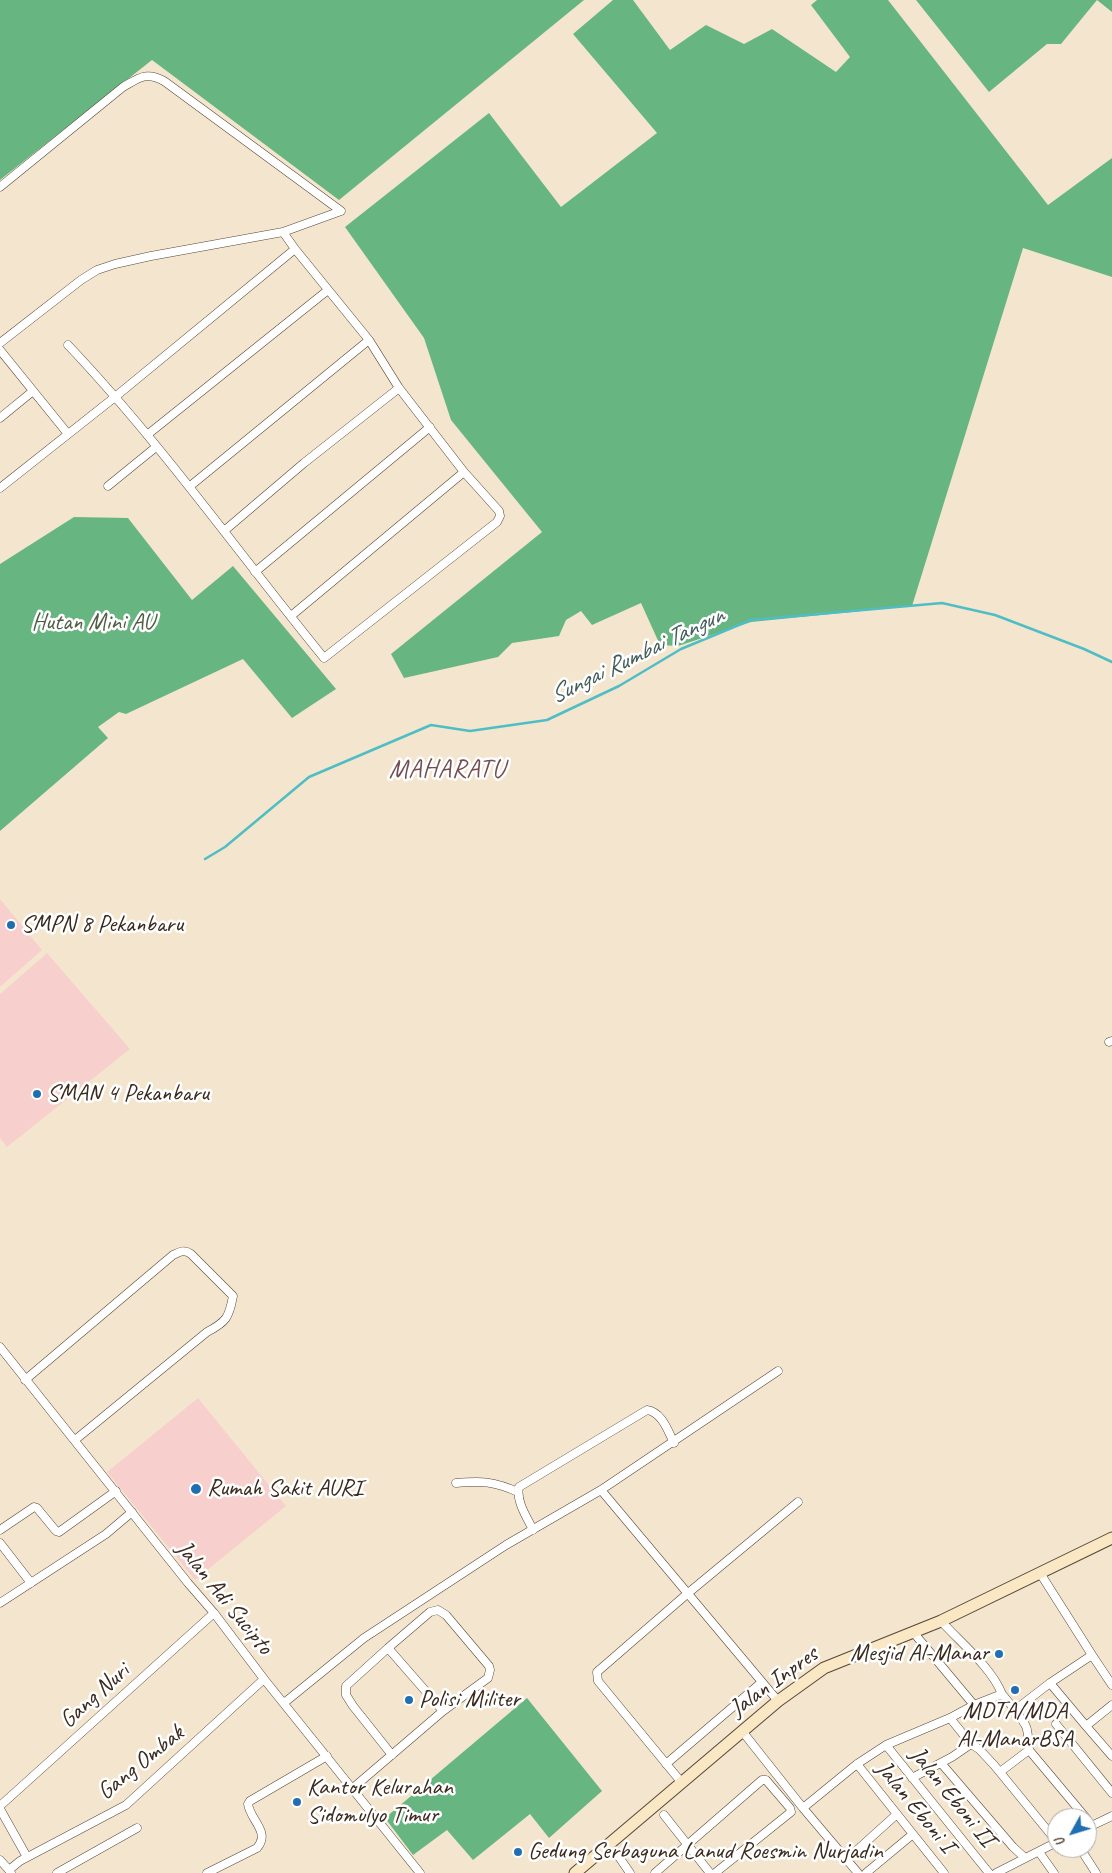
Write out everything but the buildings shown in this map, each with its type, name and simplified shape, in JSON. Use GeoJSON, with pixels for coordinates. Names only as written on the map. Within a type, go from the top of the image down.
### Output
{"type":"FeatureCollection","features":[{"type":"Feature","properties":{"kind":"main road","name":"Jalan Inpres"},"geometry":{"type":"LineString","coordinates":[[575,1873],[778,1701],[824,1668],[941,1621],[1112,1538]]}},
{"type":"Feature","properties":{"kind":"street"},"geometry":{"type":"LineString","coordinates":[[0,186],[123,87],[148,75],[164,81],[341,211],[283,232],[142,258],[97,270],[81,280],[0,343]]}},
{"type":"Feature","properties":{"kind":"street"},"geometry":{"type":"LineString","coordinates":[[68,345],[147,435],[324,658],[497,522],[500,516],[499,511],[464,472],[399,388],[369,340],[283,232]]}},
{"type":"Feature","properties":{"kind":"street"},"geometry":{"type":"LineString","coordinates":[[0,488],[115,397],[295,249]]}},
{"type":"Feature","properties":{"kind":"street"},"geometry":{"type":"LineString","coordinates":[[147,435],[328,290]]}},
{"type":"Feature","properties":{"kind":"street"},"geometry":{"type":"LineString","coordinates":[[189,487],[369,340]]}},
{"type":"Feature","properties":{"kind":"street"},"geometry":{"type":"LineString","coordinates":[[0,350],[68,434]]}},
{"type":"Feature","properties":{"kind":"street"},"geometry":{"type":"LineString","coordinates":[[224,531],[304,463],[399,388]]}},
{"type":"Feature","properties":{"kind":"street"},"geometry":{"type":"LineString","coordinates":[[0,418],[33,390]]}},
{"type":"Feature","properties":{"kind":"street"},"geometry":{"type":"LineString","coordinates":[[255,572],[430,427]]}},
{"type":"Feature","properties":{"kind":"street"},"geometry":{"type":"LineString","coordinates":[[108,486],[156,447]]}},
{"type":"Feature","properties":{"kind":"street"},"geometry":{"type":"LineString","coordinates":[[291,616],[464,472]]}},
{"type":"Feature","properties":{"kind":"street"},"geometry":{"type":"LineString","coordinates":[[26,1380],[173,1255],[181,1251],[191,1254],[233,1296],[230,1312],[224,1323],[207,1332],[75,1440]]}},
{"type":"Feature","properties":{"kind":"street","name":"Jalan Adi Sucipto"},"geometry":{"type":"LineString","coordinates":[[1,1350],[214,1613],[264,1679],[420,1873]]}},
{"type":"Feature","properties":{"kind":"street"},"geometry":{"type":"LineString","coordinates":[[284,1703],[364,1638],[491,1555],[601,1490],[674,1443],[778,1371]]}},
{"type":"Feature","properties":{"kind":"street"},"geometry":{"type":"LineString","coordinates":[[533,1530],[522,1507],[518,1492],[519,1487],[647,1410],[652,1410],[663,1421],[674,1443]]}},
{"type":"Feature","properties":{"kind":"street"},"geometry":{"type":"LineString","coordinates":[[456,1483],[484,1481],[505,1486],[518,1492]]}},
{"type":"Feature","properties":{"kind":"street"},"geometry":{"type":"LineString","coordinates":[[601,1490],[778,1701]]}},
{"type":"Feature","properties":{"kind":"street"},"geometry":{"type":"LineString","coordinates":[[0,1530],[34,1507],[59,1532],[116,1491]]}},
{"type":"Feature","properties":{"kind":"street"},"geometry":{"type":"LineString","coordinates":[[682,1783],[598,1681],[597,1672],[798,1502]]}},
{"type":"Feature","properties":{"kind":"street"},"geometry":{"type":"LineString","coordinates":[[0,1603],[106,1534],[132,1512]]}},
{"type":"Feature","properties":{"kind":"street"},"geometry":{"type":"LineString","coordinates":[[0,1543],[31,1583]]}},
{"type":"Feature","properties":{"kind":"street"},"geometry":{"type":"LineString","coordinates":[[1040,1573],[1112,1685]]}},
{"type":"Feature","properties":{"kind":"street"},"geometry":{"type":"LineString","coordinates":[[353,1788],[392,1755],[443,1711],[488,1678],[490,1670],[446,1615],[438,1610],[430,1612],[346,1686],[346,1695],[392,1755]]}},
{"type":"Feature","properties":{"kind":"street","name":"Gang Nuri"},"geometry":{"type":"LineString","coordinates":[[0,1808],[214,1613]]}},
{"type":"Feature","properties":{"kind":"street"},"geometry":{"type":"LineString","coordinates":[[941,1621],[986,1669],[997,1684],[1002,1694],[1028,1728],[1030,1737],[1029,1750],[1077,1808]]}},
{"type":"Feature","properties":{"kind":"street"},"geometry":{"type":"LineString","coordinates":[[913,1632],[974,1705]]}},
{"type":"Feature","properties":{"kind":"street"},"geometry":{"type":"LineString","coordinates":[[388,1648],[443,1711]]}},
{"type":"Feature","properties":{"kind":"street"},"geometry":{"type":"LineString","coordinates":[[1015,1710],[1092,1654]]}},
{"type":"Feature","properties":{"kind":"street","name":"Gang Ombak"},"geometry":{"type":"LineString","coordinates":[[10,1872],[13,1865],[126,1805],[264,1679]]}},
{"type":"Feature","properties":{"kind":"street"},"geometry":{"type":"LineString","coordinates":[[666,1764],[762,1682]]}},
{"type":"Feature","properties":{"kind":"street"},"geometry":{"type":"LineString","coordinates":[[1050,1684],[1112,1756]]}},
{"type":"Feature","properties":{"kind":"street"},"geometry":{"type":"LineString","coordinates":[[802,1808],[857,1764],[886,1745],[1002,1694]]}},
{"type":"Feature","properties":{"kind":"street"},"geometry":{"type":"LineString","coordinates":[[1086,1726],[1112,1705]]}},
{"type":"Feature","properties":{"kind":"street"},"geometry":{"type":"LineString","coordinates":[[950,1718],[971,1744],[978,1748],[1000,1772],[1047,1830]]}},
{"type":"Feature","properties":{"kind":"street"},"geometry":{"type":"LineString","coordinates":[[1056,1724],[1112,1793]]}},
{"type":"Feature","properties":{"kind":"street"},"geometry":{"type":"LineString","coordinates":[[742,1731],[802,1808],[858,1873]]}},
{"type":"Feature","properties":{"kind":"street"},"geometry":{"type":"LineString","coordinates":[[912,1778],[971,1744]]}},
{"type":"Feature","properties":{"kind":"street","name":"Jalan Eboni II"},"geometry":{"type":"LineString","coordinates":[[886,1745],[989,1873]]}},
{"type":"Feature","properties":{"kind":"street"},"geometry":{"type":"LineString","coordinates":[[1000,1772],[1029,1750]]}},
{"type":"Feature","properties":{"kind":"street"},"geometry":{"type":"LineString","coordinates":[[207,1873],[257,1848],[260,1844],[262,1833],[249,1809],[248,1804],[250,1801],[327,1756]]}},
{"type":"Feature","properties":{"kind":"street"},"geometry":{"type":"LineString","coordinates":[[941,1763],[1013,1848],[1024,1858]]}},
{"type":"Feature","properties":{"kind":"street","name":"Jalan Eboni I"},"geometry":{"type":"LineString","coordinates":[[857,1764],[944,1873]]}},
{"type":"Feature","properties":{"kind":"street"},"geometry":{"type":"LineString","coordinates":[[655,1873],[762,1780],[767,1780],[790,1808],[791,1812],[715,1873]]}},
{"type":"Feature","properties":{"kind":"street"},"geometry":{"type":"LineString","coordinates":[[0,1808],[27,1858]]}},
{"type":"Feature","properties":{"kind":"street"},"geometry":{"type":"LineString","coordinates":[[846,1860],[897,1814]]}},
{"type":"Feature","properties":{"kind":"street"},"geometry":{"type":"LineString","coordinates":[[664,1815],[710,1873]]}},
{"type":"Feature","properties":{"kind":"street"},"geometry":{"type":"LineString","coordinates":[[1109,1818],[1112,1827]]}},
{"type":"Feature","properties":{"kind":"street"},"geometry":{"type":"LineString","coordinates":[[57,1873],[137,1828]]}},
{"type":"Feature","properties":{"kind":"street"},"geometry":{"type":"LineString","coordinates":[[866,1873],[913,1834]]}},
{"type":"Feature","properties":{"kind":"street"},"geometry":{"type":"LineString","coordinates":[[1000,1872],[1047,1848]]}},
{"type":"Feature","properties":{"kind":"street"},"geometry":{"type":"LineString","coordinates":[[1039,1852],[1054,1873]]}},
{"type":"Feature","properties":{"kind":"street"},"geometry":{"type":"LineString","coordinates":[[617,1854],[630,1873]]}},
{"type":"Feature","properties":{"kind":"street"},"geometry":{"type":"LineString","coordinates":[[1086,1858],[1096,1873]]}},
{"type":"Feature","properties":{"kind":"street"},"geometry":{"type":"LineString","coordinates":[[0,1860],[10,1872]]}},
{"type":"Feature","properties":{"kind":"shaded area","name":"SMPN 8 Pekanbaru"},"geometry":{"type":"Polygon","coordinates":[[[0,899],[42,950],[0,987],[0,899]]]}},
{"type":"Feature","properties":{"kind":"shaded area","name":"SMAN 4 Pekanbaru"},"geometry":{"type":"Polygon","coordinates":[[[47,953],[130,1049],[7,1147],[0,1138],[0,994],[47,953]]]}},
{"type":"Feature","properties":{"kind":"shaded area","name":"Rumah Sakit AURI"},"geometry":{"type":"Polygon","coordinates":[[[198,1398],[286,1506],[195,1580],[107,1472],[198,1398]]]}},
{"type":"Feature","properties":{"kind":"green space"},"geometry":{"type":"Polygon","coordinates":[[[0,0],[584,0],[339,200],[152,60],[0,180],[0,0]]]}},
{"type":"Feature","properties":{"kind":"green space"},"geometry":{"type":"Polygon","coordinates":[[[613,0],[633,0],[670,50],[706,25],[744,44],[772,29],[836,72],[850,57],[811,5],[817,0],[888,0],[1048,205],[1112,158],[1112,277],[1023,248],[912,606],[751,622],[678,646],[660,645],[641,603],[592,625],[581,611],[566,620],[559,636],[512,643],[498,657],[404,678],[391,654],[542,532],[451,420],[424,338],[345,227],[489,113],[561,207],[657,133],[573,34],[613,0]]]}},
{"type":"Feature","properties":{"kind":"green space"},"geometry":{"type":"Polygon","coordinates":[[[916,0],[1097,0],[1061,44],[1047,44],[989,92],[916,0]]]}},
{"type":"Feature","properties":{"kind":"green space"},"geometry":{"type":"Polygon","coordinates":[[[1097,0],[1112,0],[1112,12],[1097,0]]]}},
{"type":"Feature","properties":{"kind":"green space","name":"Hutan Mini AU"},"geometry":{"type":"Polygon","coordinates":[[[74,517],[128,518],[192,600],[233,566],[336,689],[292,718],[243,659],[126,714],[119,712],[98,727],[108,738],[0,831],[0,564],[74,517]]]}},
{"type":"Feature","properties":{"kind":"green space"},"geometry":{"type":"Polygon","coordinates":[[[527,1698],[602,1791],[549,1838],[530,1814],[473,1860],[447,1830],[413,1855],[385,1818],[527,1698]]]}},
{"type":"Feature","properties":{"kind":"waterway","name":"Sungai Rumbai Tangun"},"geometry":{"type":"LineString","coordinates":[[205,859],[225,847],[309,777],[431,725],[470,731],[547,720],[619,686],[681,649],[751,620],[942,603],[995,615],[1084,649],[1112,662]]}},
{"type":"Feature","properties":{"kind":"place","name":"SMPN 8 Pekanbaru"},"geometry":{"type":"Point","coordinates":[11,925]}},
{"type":"Feature","properties":{"kind":"place","name":"SMAN 4 Pekanbaru"},"geometry":{"type":"Point","coordinates":[37,1094]}},
{"type":"Feature","properties":{"kind":"place","name":"Rumah Sakit AURI"},"geometry":{"type":"Point","coordinates":[196,1489]}},
{"type":"Feature","properties":{"kind":"place","name":"Mesjid Al-Manar"},"geometry":{"type":"Point","coordinates":[999,1654]}},
{"type":"Feature","properties":{"kind":"place","name":"MDTA/MDA Al-ManarBSA"},"geometry":{"type":"Point","coordinates":[1015,1690]}},
{"type":"Feature","properties":{"kind":"place","name":"Polisi Militer"},"geometry":{"type":"Point","coordinates":[409,1700]}},
{"type":"Feature","properties":{"kind":"place","name":"Kantor Kelurahan Sidomulyo Timur"},"geometry":{"type":"Point","coordinates":[297,1802]}},
{"type":"Feature","properties":{"kind":"place","name":"Gedung Serbaguna Lanud Roesmin Nurjadin"},"geometry":{"type":"Point","coordinates":[518,1852]}},
{"type":"Feature","properties":{"kind":"district","name":"MAHARATU"},"geometry":{"type":"Point","coordinates":[447,770]}}]}
